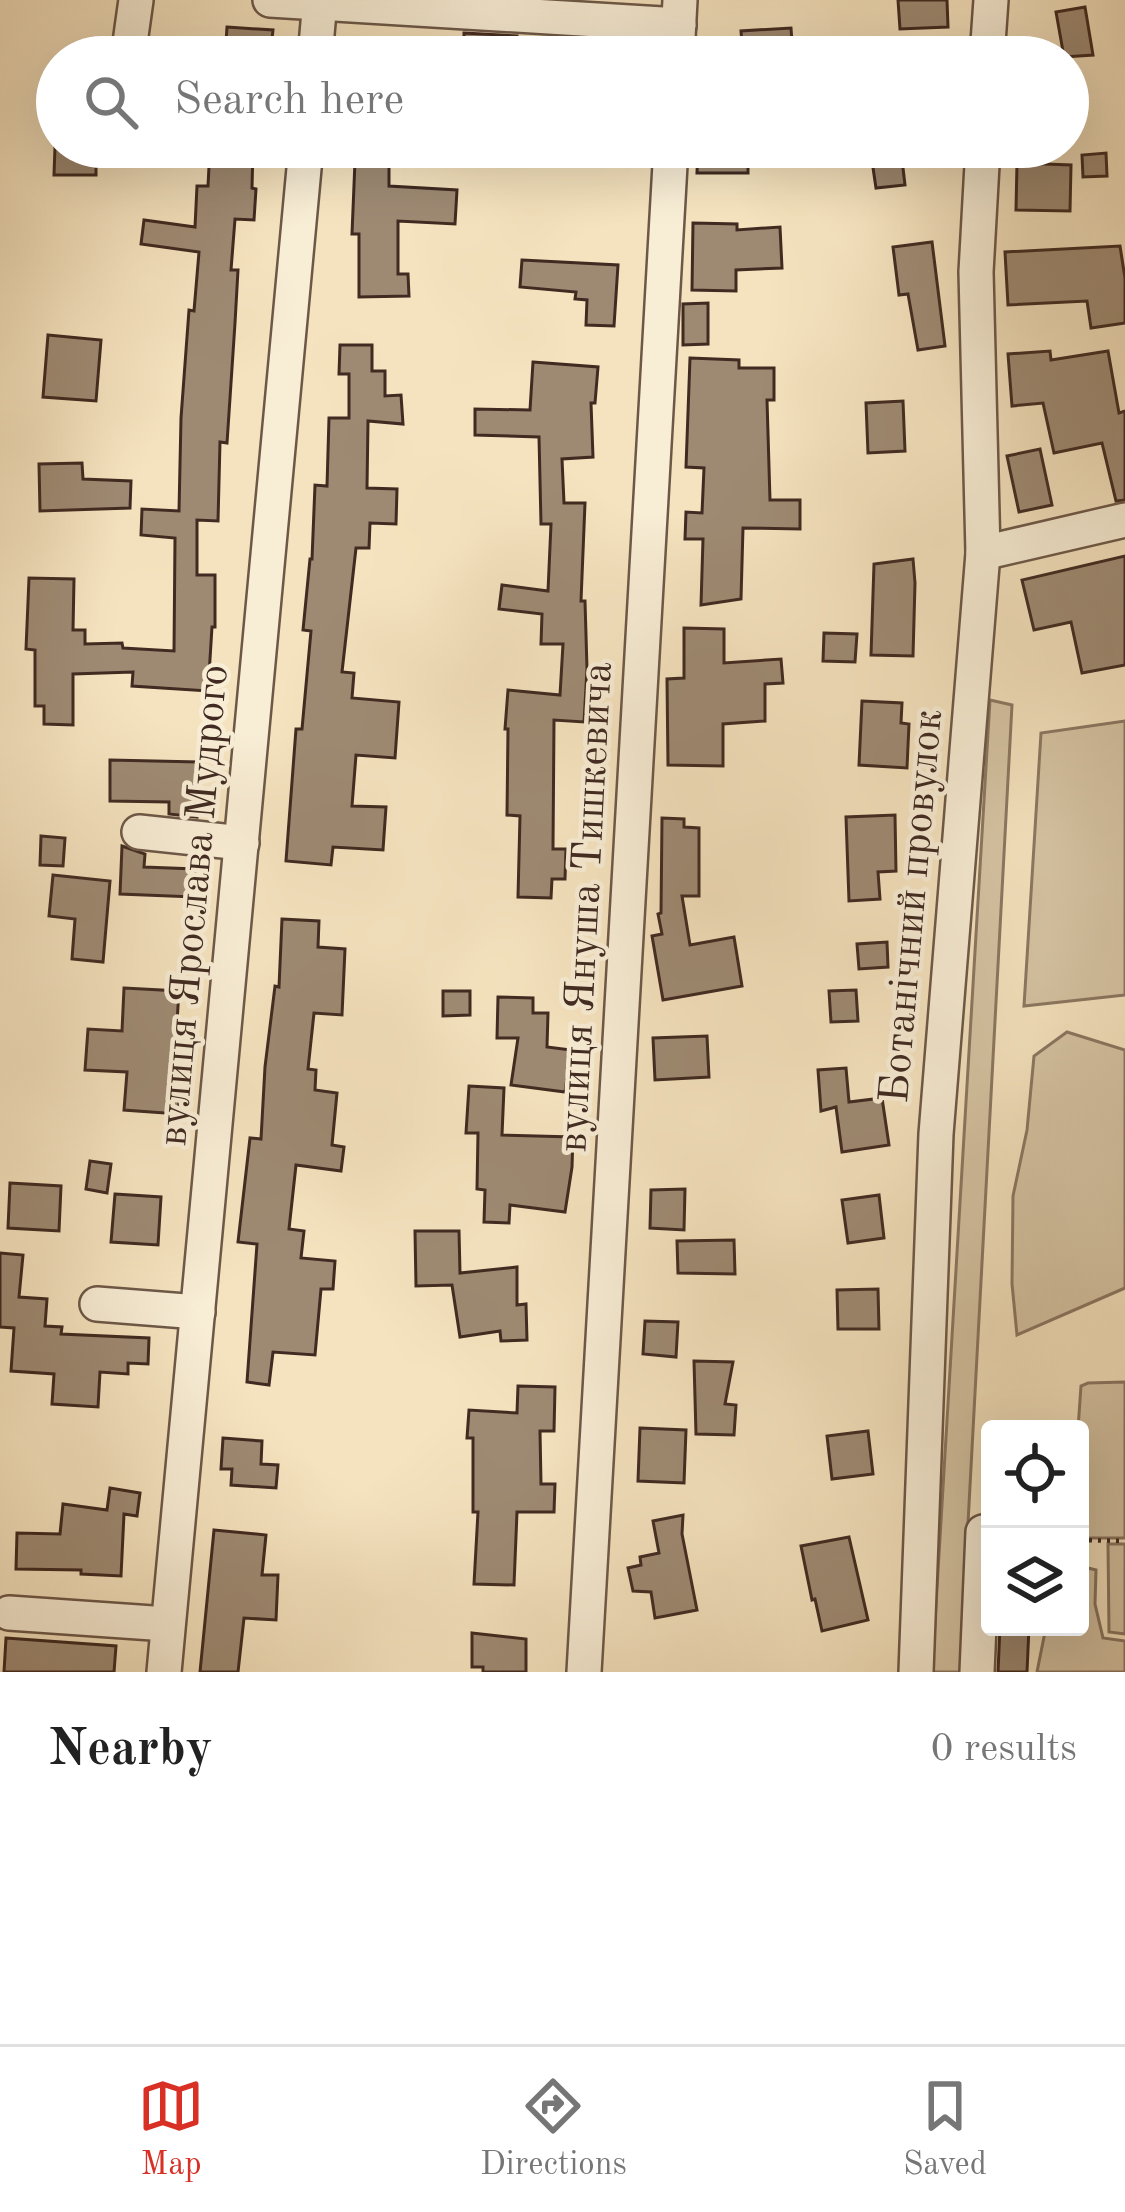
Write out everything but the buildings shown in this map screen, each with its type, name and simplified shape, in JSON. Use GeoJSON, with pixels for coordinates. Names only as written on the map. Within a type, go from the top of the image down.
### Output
{"type":"FeatureCollection","features":[{"type":"Feature","properties":{"kind":"street"},"geometry":{"type":"LineString","coordinates":[[131,36],[136,0]]}},
{"type":"Feature","properties":{"kind":"street"},"geometry":{"type":"LineString","coordinates":[[270,0],[678,27]]}},
{"type":"Feature","properties":{"kind":"street"},"geometry":{"type":"LineString","coordinates":[[988,36],[991,0]]}},
{"type":"Feature","properties":{"kind":"street"},"geometry":{"type":"LineString","coordinates":[[316,36],[320,1]]}},
{"type":"Feature","properties":{"kind":"street","name":"вулиця Ярослава Мудрого"},"geometry":{"type":"LineString","coordinates":[[164,1672],[304,168]]}},
{"type":"Feature","properties":{"kind":"street","name":"вулиця Януша Тишкевича"},"geometry":{"type":"LineString","coordinates":[[584,1672],[670,168]]}},
{"type":"Feature","properties":{"kind":"street","name":"Ботанічний провулок"},"geometry":{"type":"LineString","coordinates":[[916,1672],[936,1134],[983,553],[976,272],[981,168]]}},
{"type":"Feature","properties":{"kind":"street"},"geometry":{"type":"LineString","coordinates":[[983,553],[1125,520]]}},
{"type":"Feature","properties":{"kind":"street"},"geometry":{"type":"LineString","coordinates":[[139,832],[242,843]]}},
{"type":"Feature","properties":{"kind":"street"},"geometry":{"type":"LineString","coordinates":[[98,1304],[198,1312]]}},
{"type":"Feature","properties":{"kind":"street"},"geometry":{"type":"LineString","coordinates":[[977,1672],[981,1579]]}},
{"type":"Feature","properties":{"kind":"street"},"geometry":{"type":"LineString","coordinates":[[9,1613],[167,1624]]}},
{"type":"Feature","properties":{"kind":"path"},"geometry":{"type":"LineString","coordinates":[[1089,1540],[1125,1541]]}},
{"type":"Feature","properties":{"kind":"shaded area"},"geometry":{"type":"Polygon","coordinates":[[[990,700],[1012,705],[960,1672],[932,1672],[990,700]]]}},
{"type":"Feature","properties":{"kind":"shaded area"},"geometry":{"type":"Polygon","coordinates":[[[1125,721],[1125,995],[1024,1006],[1041,733],[1125,721]]]}},
{"type":"Feature","properties":{"kind":"shaded area"},"geometry":{"type":"Polygon","coordinates":[[[1067,1032],[1125,1050],[1125,1288],[1017,1335],[1013,1196],[1027,1130],[1034,1056],[1067,1032]]]}},
{"type":"Feature","properties":{"kind":"shaded area"},"geometry":{"type":"Polygon","coordinates":[[[1125,1382],[1125,1538],[1089,1538],[1089,1420],[1079,1420],[1081,1386],[1125,1382]]]}},
{"type":"Feature","properties":{"kind":"shaded area"},"geometry":{"type":"Polygon","coordinates":[[[1108,1544],[1125,1544],[1125,1634],[1109,1632],[1108,1544]]]}},
{"type":"Feature","properties":{"kind":"shaded area"},"geometry":{"type":"Polygon","coordinates":[[[1089,1568],[1096,1570],[1095,1604],[1103,1638],[1125,1641],[1125,1672],[1037,1672],[1044,1636],[1089,1636],[1089,1568]]]}}]}
